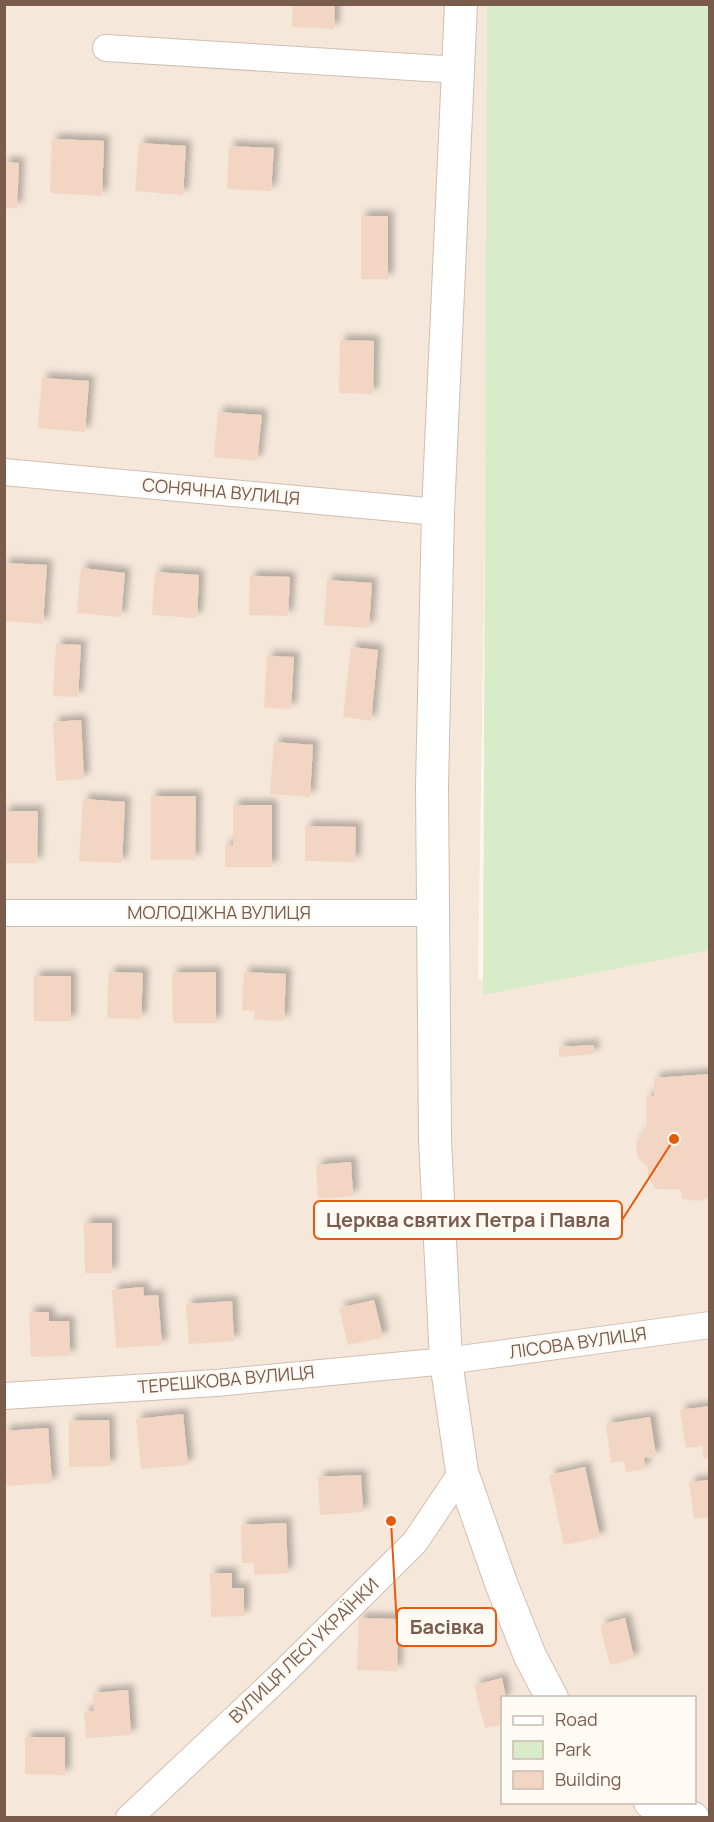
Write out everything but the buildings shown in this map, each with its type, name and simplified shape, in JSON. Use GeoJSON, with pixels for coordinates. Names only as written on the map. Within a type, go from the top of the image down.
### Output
{"type":"FeatureCollection","features":[{"type":"Feature","properties":{"kind":"street"},"geometry":{"type":"LineString","coordinates":[[461,4],[438,512],[432,787],[435,1140],[446,1361],[462,1472],[501,1583],[530,1656],[551,1696]]}},
{"type":"Feature","properties":{"kind":"street"},"geometry":{"type":"LineString","coordinates":[[106,48],[459,70]]}},
{"type":"Feature","properties":{"kind":"street","name":"СОНЯЧНА ВУЛИЦЯ"},"geometry":{"type":"LineString","coordinates":[[4,472],[438,512]]}},
{"type":"Feature","properties":{"kind":"street","name":"МОЛОДІЖНА ВУЛИЦЯ"},"geometry":{"type":"LineString","coordinates":[[4,913],[433,913]]}},
{"type":"Feature","properties":{"kind":"street","name":"ЛІСОВА ВУЛИЦЯ"},"geometry":{"type":"LineString","coordinates":[[446,1361],[710,1325]]}},
{"type":"Feature","properties":{"kind":"street","name":"ТЕРЕШКОВА ВУЛИЦЯ"},"geometry":{"type":"LineString","coordinates":[[4,1396],[216,1383],[446,1361]]}},
{"type":"Feature","properties":{"kind":"street","name":"ВУЛИЦЯ ЛЕСІ УКРАЇНКИ"},"geometry":{"type":"LineString","coordinates":[[129,1818],[278,1678],[415,1542],[462,1472]]}},
{"type":"Feature","properties":{"kind":"street"},"geometry":{"type":"LineString","coordinates":[[653,1804],[693,1818]]}},
{"type":"Feature","properties":{"kind":"shaded area"},"geometry":{"type":"Polygon","coordinates":[[[5,5],[493,5],[478,980],[709,943],[709,1817],[5,1818],[5,5]]]}},
{"type":"Feature","properties":{"kind":"green space"},"geometry":{"type":"Polygon","coordinates":[[[487,5],[709,5],[710,950],[483,995],[487,5]]]}},
{"type":"Feature","properties":{"kind":"place","name":"Церква святих Петра і Павла"},"geometry":{"type":"Point","coordinates":[674,1139]}},
{"type":"Feature","properties":{"kind":"place","name":"Басівка"},"geometry":{"type":"Point","coordinates":[391,1521]}}]}
